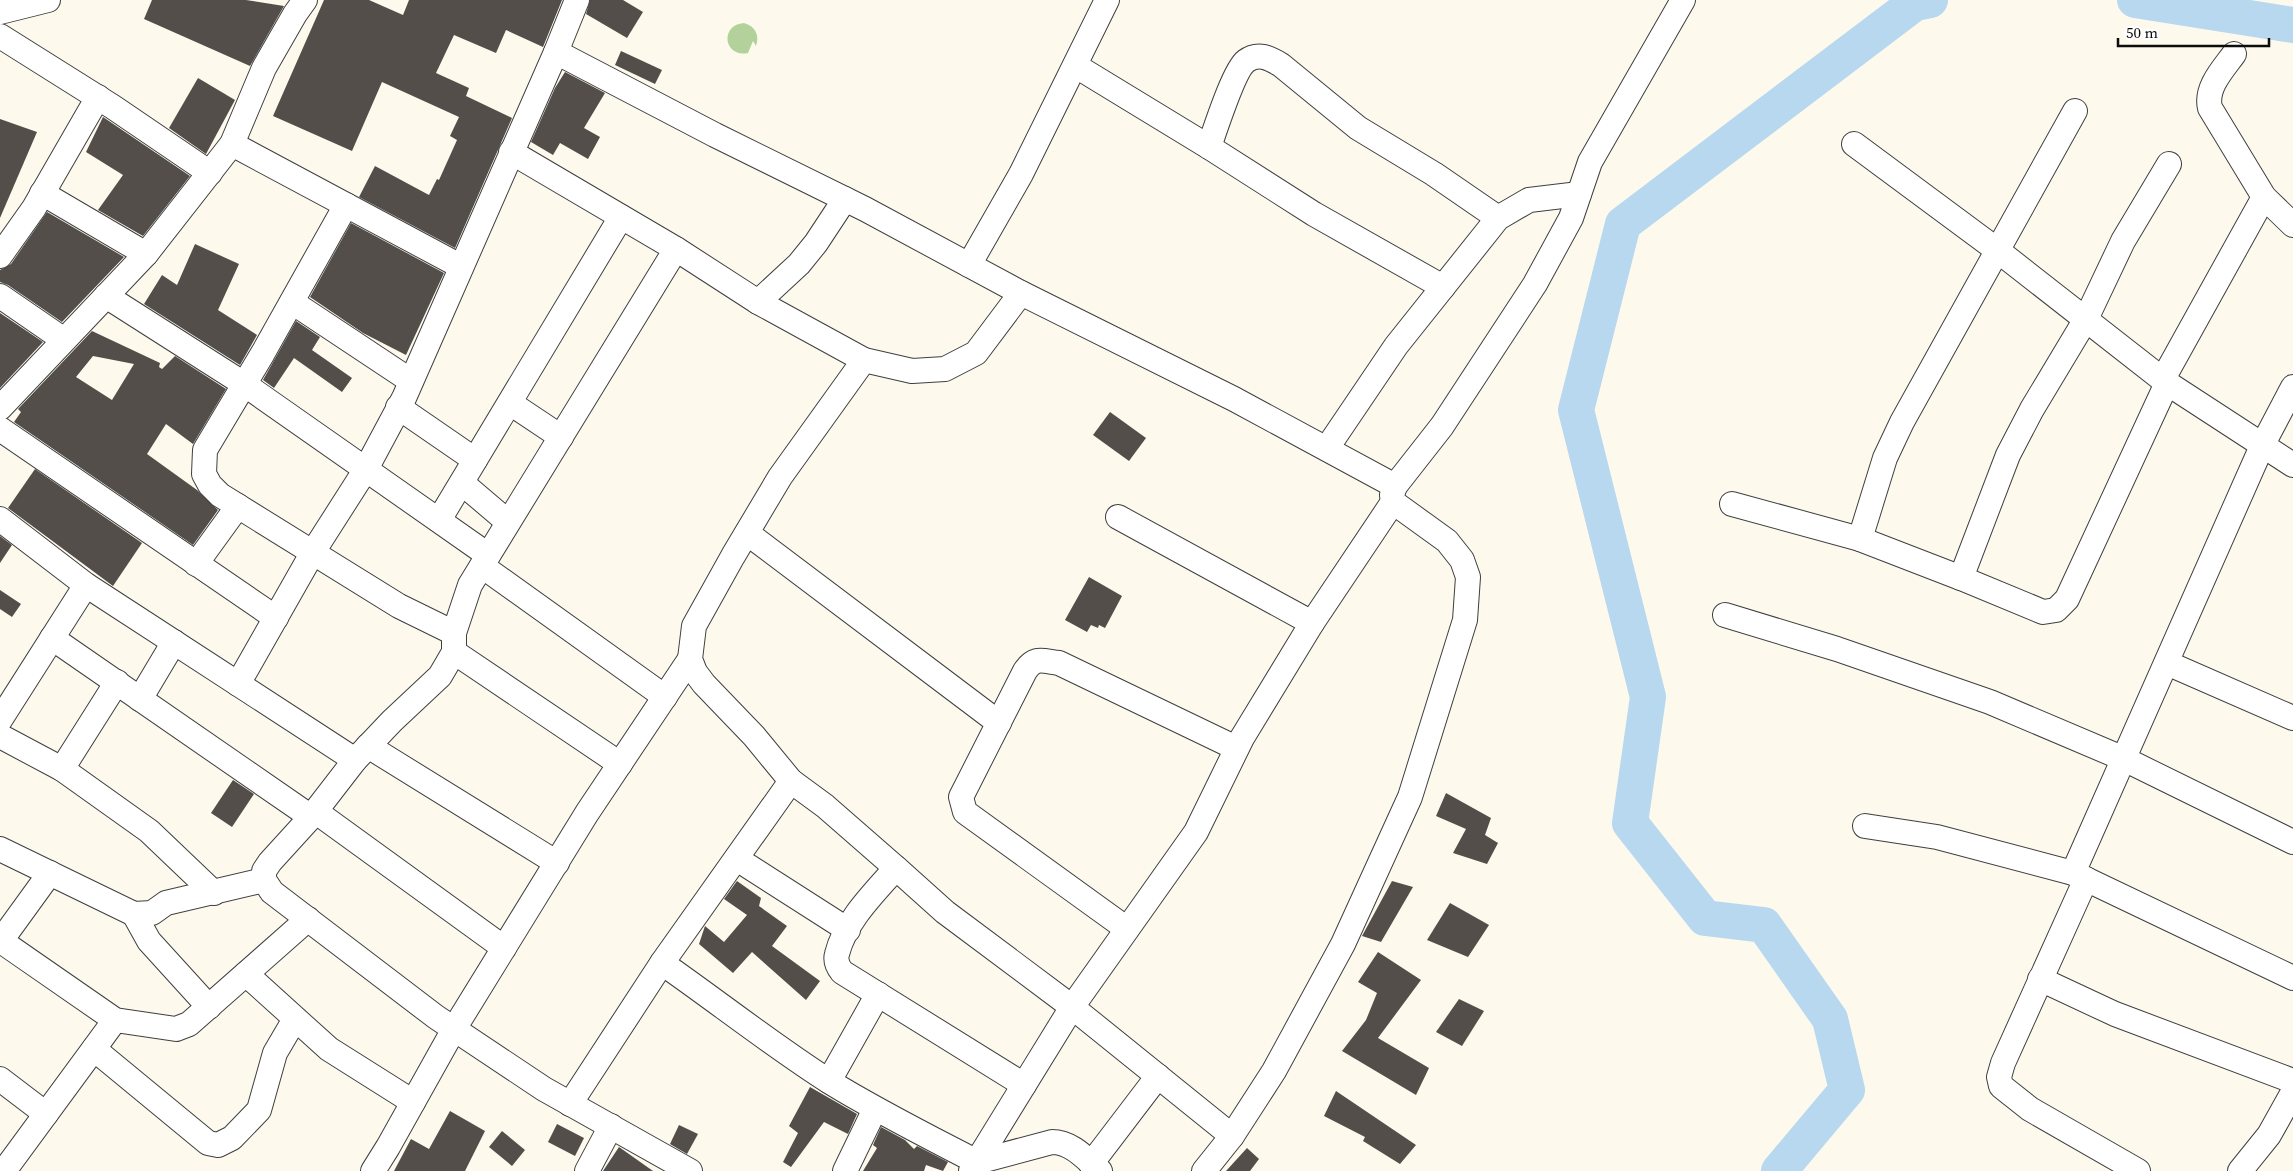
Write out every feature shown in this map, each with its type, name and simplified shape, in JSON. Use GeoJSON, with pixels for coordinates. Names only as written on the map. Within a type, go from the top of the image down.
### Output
{"type":"FeatureCollection","features":[{"type":"Feature","properties":{"kind":"street"},"geometry":{"type":"LineString","coordinates":[[0,12],[48,0]]}},
{"type":"Feature","properties":{"kind":"street"},"geometry":{"type":"LineString","coordinates":[[0,408],[146,254],[232,144],[264,68],[305,0]]}},
{"type":"Feature","properties":{"kind":"street"},"geometry":{"type":"LineString","coordinates":[[238,684],[313,552],[366,469],[411,381],[460,266],[556,52],[577,0]]}},
{"type":"Feature","properties":{"kind":"street"},"geometry":{"type":"LineString","coordinates":[[969,265],[1021,174],[1107,0]]}},
{"type":"Feature","properties":{"kind":"street"},"geometry":{"type":"LineString","coordinates":[[974,1166],[1072,1007],[1196,832],[1236,748],[1312,624],[1394,494],[1442,426],[1535,284],[1571,218],[1590,162],[1683,0]]}},
{"type":"Feature","properties":{"kind":"street"},"geometry":{"type":"LineString","coordinates":[[0,36],[98,97],[210,173]]}},
{"type":"Feature","properties":{"kind":"street"},"geometry":{"type":"LineString","coordinates":[[556,52],[714,135],[845,199],[1021,293],[1234,398],[1328,448],[1394,494],[1447,541],[1462,560],[1468,577],[1465,620],[1410,797],[1343,944],[1274,1071],[1232,1136],[1204,1171]]}},
{"type":"Feature","properties":{"kind":"street"},"geometry":{"type":"LineString","coordinates":[[2234,54],[2216,79],[2208,100],[2210,108],[2264,197],[2293,225]]}},
{"type":"Feature","properties":{"kind":"street"},"geometry":{"type":"LineString","coordinates":[[1209,146],[1237,73],[1245,61],[1255,57],[1268,56],[1358,128],[1434,174],[1498,218]]}},
{"type":"Feature","properties":{"kind":"street"},"geometry":{"type":"LineString","coordinates":[[1076,66],[1209,146],[1314,214],[1443,287]]}},
{"type":"Feature","properties":{"kind":"street"},"geometry":{"type":"LineString","coordinates":[[0,256],[42,193],[98,97]]}},
{"type":"Feature","properties":{"kind":"street"},"geometry":{"type":"LineString","coordinates":[[1860,539],[1885,458],[1902,422],[2075,111]]}},
{"type":"Feature","properties":{"kind":"street"},"geometry":{"type":"LineString","coordinates":[[232,144],[460,266]]}},
{"type":"Feature","properties":{"kind":"street"},"geometry":{"type":"LineString","coordinates":[[1854,144],[1997,250],[2165,381],[2293,465]]}},
{"type":"Feature","properties":{"kind":"street"},"geometry":{"type":"LineString","coordinates":[[511,152],[622,217],[758,302],[864,360],[912,370],[945,369],[976,353],[1021,293]]}},
{"type":"Feature","properties":{"kind":"street"},"geometry":{"type":"LineString","coordinates":[[1961,578],[2008,455],[2032,409],[2086,319],[2123,241],[2169,164]]}},
{"type":"Feature","properties":{"kind":"street"},"geometry":{"type":"LineString","coordinates":[[42,193],[146,254]]}},
{"type":"Feature","properties":{"kind":"street"},"geometry":{"type":"LineString","coordinates":[[1328,448],[1396,346],[1498,218],[1529,200],[1579,194]]}},
{"type":"Feature","properties":{"kind":"street"},"geometry":{"type":"LineString","coordinates":[[1732,504],[1860,539],[2043,612],[2056,610],[2067,599],[2165,381],[2264,197]]}},
{"type":"Feature","properties":{"kind":"street"},"geometry":{"type":"LineString","coordinates":[[758,302],[799,264],[816,243],[845,199]]}},
{"type":"Feature","properties":{"kind":"street"},"geometry":{"type":"LineString","coordinates":[[346,205],[292,302],[205,450],[204,474],[210,485],[220,495],[400,606],[620,764]]}},
{"type":"Feature","properties":{"kind":"street"},"geometry":{"type":"LineString","coordinates":[[440,520],[622,217]]}},
{"type":"Feature","properties":{"kind":"street"},"geometry":{"type":"LineString","coordinates":[[676,250],[470,585],[454,643],[440,676],[362,753],[313,814],[270,862],[264,872],[264,880],[272,892],[454,1029],[544,1089],[690,1171]]}},
{"type":"Feature","properties":{"kind":"street"},"geometry":{"type":"LineString","coordinates":[[0,296],[64,340]]}},
{"type":"Feature","properties":{"kind":"street"},"geometry":{"type":"LineString","coordinates":[[106,296],[244,384],[440,520],[485,560],[665,697]]}},
{"type":"Feature","properties":{"kind":"street"},"geometry":{"type":"LineString","coordinates":[[292,302],[411,381]]}},
{"type":"Feature","properties":{"kind":"street"},"geometry":{"type":"LineString","coordinates":[[372,1171],[454,1029],[556,863],[690,659],[694,626],[780,477],[864,360]]}},
{"type":"Feature","properties":{"kind":"street"},"geometry":{"type":"LineString","coordinates":[[2138,1171],[2030,1109],[2001,1086],[1999,1077],[2003,1063],[2040,979],[2122,758],[2167,663],[2262,446],[2293,387]]}},
{"type":"Feature","properties":{"kind":"street"},"geometry":{"type":"LineString","coordinates":[[510,404],[561,437]]}},
{"type":"Feature","properties":{"kind":"street"},"geometry":{"type":"LineString","coordinates":[[398,407],[475,460]]}},
{"type":"Feature","properties":{"kind":"street"},"geometry":{"type":"LineString","coordinates":[[0,428],[276,618]]}},
{"type":"Feature","properties":{"kind":"street"},"geometry":{"type":"LineString","coordinates":[[462,482],[508,522]]}},
{"type":"Feature","properties":{"kind":"street"},"geometry":{"type":"LineString","coordinates":[[196,564],[238,506]]}},
{"type":"Feature","properties":{"kind":"street"},"geometry":{"type":"LineString","coordinates":[[1118,517],[1312,624]]}},
{"type":"Feature","properties":{"kind":"street"},"geometry":{"type":"LineString","coordinates":[[0,519],[86,585],[238,684],[556,863]]}},
{"type":"Feature","properties":{"kind":"street"},"geometry":{"type":"LineString","coordinates":[[747,533],[999,723]]}},
{"type":"Feature","properties":{"kind":"street"},"geometry":{"type":"LineString","coordinates":[[0,720],[86,585]]}},
{"type":"Feature","properties":{"kind":"street"},"geometry":{"type":"LineString","coordinates":[[1725,615],[1837,649],[1990,702],[2122,758],[2293,842]]}},
{"type":"Feature","properties":{"kind":"street"},"geometry":{"type":"LineString","coordinates":[[52,638],[313,814],[504,948]]}},
{"type":"Feature","properties":{"kind":"street"},"geometry":{"type":"LineString","coordinates":[[140,698],[174,642]]}},
{"type":"Feature","properties":{"kind":"street"},"geometry":{"type":"LineString","coordinates":[[690,659],[695,672],[704,684],[754,736],[791,781],[826,806],[945,912],[1072,1007],[1232,1136]]}},
{"type":"Feature","properties":{"kind":"street"},"geometry":{"type":"LineString","coordinates":[[1127,929],[965,812],[961,797],[1024,671],[1035,660],[1059,663],[1236,748]]}},
{"type":"Feature","properties":{"kind":"street"},"geometry":{"type":"LineString","coordinates":[[2167,663],[2293,718]]}},
{"type":"Feature","properties":{"kind":"street"},"geometry":{"type":"LineString","coordinates":[[62,768],[117,682]]}},
{"type":"Feature","properties":{"kind":"street"},"geometry":{"type":"LineString","coordinates":[[0,736],[62,768],[149,831],[214,893]]}},
{"type":"Feature","properties":{"kind":"street"},"geometry":{"type":"LineString","coordinates":[[570,1104],[662,962],[738,859],[791,781]]}},
{"type":"Feature","properties":{"kind":"street"},"geometry":{"type":"LineString","coordinates":[[1865,826],[1937,837],[2079,876],[2293,978]]}},
{"type":"Feature","properties":{"kind":"street"},"geometry":{"type":"LineString","coordinates":[[0,850],[134,914],[152,914],[166,903],[264,880]]}},
{"type":"Feature","properties":{"kind":"street"},"geometry":{"type":"LineString","coordinates":[[738,859],[848,930]]}},
{"type":"Feature","properties":{"kind":"street"},"geometry":{"type":"LineString","coordinates":[[896,868],[862,908],[848,930],[836,955],[837,964],[842,972],[1024,1085]]}},
{"type":"Feature","properties":{"kind":"street"},"geometry":{"type":"LineString","coordinates":[[50,873],[0,942],[115,1020],[176,1029],[189,1024],[308,919]]}},
{"type":"Feature","properties":{"kind":"street"},"geometry":{"type":"LineString","coordinates":[[134,914],[148,941],[209,1007]]}},
{"type":"Feature","properties":{"kind":"street"},"geometry":{"type":"LineString","coordinates":[[662,962],[780,1049],[875,1109],[974,1166],[1052,1142],[1060,1142],[1067,1144],[1096,1167],[1158,1076]]}},
{"type":"Feature","properties":{"kind":"street"},"geometry":{"type":"LineString","coordinates":[[246,974],[329,1049],[413,1102]]}},
{"type":"Feature","properties":{"kind":"street"},"geometry":{"type":"LineString","coordinates":[[2040,979],[2115,1014],[2293,1080]]}},
{"type":"Feature","properties":{"kind":"street"},"geometry":{"type":"LineString","coordinates":[[829,1081],[878,994]]}},
{"type":"Feature","properties":{"kind":"street"},"geometry":{"type":"LineString","coordinates":[[94,1049],[208,1143],[218,1145],[232,1138],[259,1110],[275,1053],[295,1019]]}},
{"type":"Feature","properties":{"kind":"street"},"geometry":{"type":"LineString","coordinates":[[2,1170],[115,1020]]}},
{"type":"Feature","properties":{"kind":"street"},"geometry":{"type":"LineString","coordinates":[[0,1079],[46,1114]]}},
{"type":"Feature","properties":{"kind":"street"},"geometry":{"type":"LineString","coordinates":[[2240,1171],[2269,1135],[2293,1092]]}},
{"type":"Feature","properties":{"kind":"street"},"geometry":{"type":"LineString","coordinates":[[846,1171],[875,1109]]}},
{"type":"Feature","properties":{"kind":"street"},"geometry":{"type":"LineString","coordinates":[[587,1171],[611,1126]]}},
{"type":"Feature","properties":{"kind":"green space"},"geometry":{"type":"Polygon","coordinates":[[[744,23],[754,29],[757,35],[757,42],[756,46],[753,41],[748,53],[740,53],[734,51],[730,46],[728,35],[736,25],[744,23]]]}},
{"type":"Feature","properties":{"kind":"building"},"geometry":{"type":"Polygon","coordinates":[[[152,0],[246,0],[284,6],[250,66],[144,19],[152,0]]]}},
{"type":"Feature","properties":{"kind":"building"},"geometry":{"type":"Polygon","coordinates":[[[324,0],[369,0],[403,15],[409,0],[562,0],[543,47],[506,30],[496,53],[454,35],[436,73],[469,88],[466,96],[512,118],[455,248],[359,197],[375,166],[429,195],[437,179],[439,180],[457,140],[450,136],[459,117],[382,82],[352,151],[273,116],[324,0]]]}},
{"type":"Feature","properties":{"kind":"building"},"geometry":{"type":"Polygon","coordinates":[[[590,0],[623,0],[643,12],[627,38],[586,14],[590,0]]]}},
{"type":"Feature","properties":{"kind":"building"},"geometry":{"type":"Polygon","coordinates":[[[621,51],[662,70],[655,84],[615,65],[621,51]]]}},
{"type":"Feature","properties":{"kind":"building"},"geometry":{"type":"Polygon","coordinates":[[[565,72],[605,93],[584,128],[600,137],[588,159],[560,143],[553,155],[531,142],[555,88],[565,72]]]}},
{"type":"Feature","properties":{"kind":"building"},"geometry":{"type":"Polygon","coordinates":[[[198,78],[235,100],[206,154],[169,128],[198,78]]]}},
{"type":"Feature","properties":{"kind":"building"},"geometry":{"type":"Polygon","coordinates":[[[103,117],[190,176],[143,236],[98,210],[123,175],[86,152],[103,117]]]}},
{"type":"Feature","properties":{"kind":"building"},"geometry":{"type":"Polygon","coordinates":[[[0,119],[37,132],[0,218],[0,119]]]}},
{"type":"Feature","properties":{"kind":"building"},"geometry":{"type":"Polygon","coordinates":[[[47,212],[124,257],[62,322],[8,285],[0,282],[0,270],[11,264],[47,212]]]}},
{"type":"Feature","properties":{"kind":"building"},"geometry":{"type":"Polygon","coordinates":[[[351,223],[444,273],[406,355],[363,333],[310,297],[351,223]]]}},
{"type":"Feature","properties":{"kind":"building"},"geometry":{"type":"Polygon","coordinates":[[[195,244],[239,264],[218,310],[257,335],[240,365],[144,304],[162,275],[177,285],[195,244]]]}},
{"type":"Feature","properties":{"kind":"building"},"geometry":{"type":"Polygon","coordinates":[[[0,313],[43,342],[0,388],[0,313]]]}},
{"type":"Feature","properties":{"kind":"building"},"geometry":{"type":"Polygon","coordinates":[[[296,321],[320,337],[312,350],[352,378],[342,392],[294,358],[274,388],[263,380],[296,321]]]}},
{"type":"Feature","properties":{"kind":"building"},"geometry":{"type":"Polygon","coordinates":[[[92,331],[160,363],[159,367],[162,369],[175,356],[226,389],[193,444],[166,424],[147,454],[197,490],[218,510],[193,545],[14,422],[21,412],[18,409],[92,331]],[[93,356],[76,377],[112,400],[134,364],[93,356]]]}},
{"type":"Feature","properties":{"kind":"building"},"geometry":{"type":"Polygon","coordinates":[[[1110,412],[1146,438],[1129,461],[1093,435],[1110,412]]]}},
{"type":"Feature","properties":{"kind":"building"},"geometry":{"type":"Polygon","coordinates":[[[35,469],[142,543],[113,586],[8,508],[35,469]]]}},
{"type":"Feature","properties":{"kind":"building"},"geometry":{"type":"Polygon","coordinates":[[[0,536],[12,545],[0,563],[0,536]]]}},
{"type":"Feature","properties":{"kind":"building"},"geometry":{"type":"Polygon","coordinates":[[[1089,577],[1122,596],[1105,628],[1099,625],[1098,628],[1091,625],[1087,632],[1065,620],[1089,577]]]}},
{"type":"Feature","properties":{"kind":"building"},"geometry":{"type":"Polygon","coordinates":[[[0,590],[21,604],[12,617],[0,609],[0,590]]]}},
{"type":"Feature","properties":{"kind":"building"},"geometry":{"type":"Polygon","coordinates":[[[233,780],[254,794],[232,827],[211,813],[233,780]]]}},
{"type":"Feature","properties":{"kind":"building"},"geometry":{"type":"Polygon","coordinates":[[[1446,793],[1491,818],[1485,835],[1498,843],[1487,864],[1453,853],[1466,829],[1436,816],[1446,793]]]}},
{"type":"Feature","properties":{"kind":"building"},"geometry":{"type":"Polygon","coordinates":[[[737,881],[761,898],[759,906],[787,926],[772,946],[820,981],[806,1000],[752,952],[733,973],[699,944],[705,926],[724,942],[747,915],[724,899],[737,881]]]}},
{"type":"Feature","properties":{"kind":"building"},"geometry":{"type":"Polygon","coordinates":[[[1392,881],[1413,887],[1381,942],[1362,936],[1392,881]]]}},
{"type":"Feature","properties":{"kind":"building"},"geometry":{"type":"Polygon","coordinates":[[[1450,903],[1489,925],[1468,957],[1427,940],[1450,903]]]}},
{"type":"Feature","properties":{"kind":"building"},"geometry":{"type":"Polygon","coordinates":[[[1378,952],[1421,980],[1378,1038],[1429,1068],[1416,1095],[1342,1051],[1366,1020],[1377,993],[1358,982],[1378,952]]]}},
{"type":"Feature","properties":{"kind":"building"},"geometry":{"type":"Polygon","coordinates":[[[1459,999],[1484,1011],[1462,1046],[1436,1032],[1459,999]]]}},
{"type":"Feature","properties":{"kind":"building"},"geometry":{"type":"Polygon","coordinates":[[[810,1087],[857,1114],[848,1134],[824,1122],[791,1167],[783,1162],[798,1133],[789,1126],[810,1087]]]}},
{"type":"Feature","properties":{"kind":"building"},"geometry":{"type":"Polygon","coordinates":[[[1336,1091],[1416,1145],[1400,1164],[1363,1141],[1365,1137],[1324,1116],[1336,1091]]]}},
{"type":"Feature","properties":{"kind":"building"},"geometry":{"type":"Polygon","coordinates":[[[450,1111],[485,1131],[465,1171],[394,1171],[411,1139],[429,1149],[450,1111]]]}},
{"type":"Feature","properties":{"kind":"building"},"geometry":{"type":"Polygon","coordinates":[[[557,1124],[584,1138],[575,1156],[548,1142],[557,1124]]]}},
{"type":"Feature","properties":{"kind":"building"},"geometry":{"type":"Polygon","coordinates":[[[679,1125],[698,1134],[687,1154],[670,1144],[679,1125]]]}},
{"type":"Feature","properties":{"kind":"building"},"geometry":{"type":"Polygon","coordinates":[[[881,1127],[905,1140],[914,1149],[917,1146],[948,1162],[943,1171],[926,1165],[924,1171],[863,1171],[877,1148],[873,1145],[881,1127]]]}},
{"type":"Feature","properties":{"kind":"building"},"geometry":{"type":"Polygon","coordinates":[[[502,1131],[525,1150],[512,1166],[489,1147],[502,1131]]]}},
{"type":"Feature","properties":{"kind":"building"},"geometry":{"type":"Polygon","coordinates":[[[619,1147],[653,1171],[603,1171],[619,1147]]]}},
{"type":"Feature","properties":{"kind":"building"},"geometry":{"type":"Polygon","coordinates":[[[1247,1148],[1259,1159],[1250,1171],[1226,1171],[1247,1148]]]}},
{"type":"Feature","properties":{"kind":"waterway"},"geometry":{"type":"LineString","coordinates":[[1779,1171],[1847,1090],[1830,1019],[1764,925],[1705,918],[1630,823],[1648,697],[1576,410],[1623,224],[1915,3],[1930,0]]}},
{"type":"Feature","properties":{"kind":"waterway"},"geometry":{"type":"LineString","coordinates":[[2135,0],[2293,25]]}}]}
